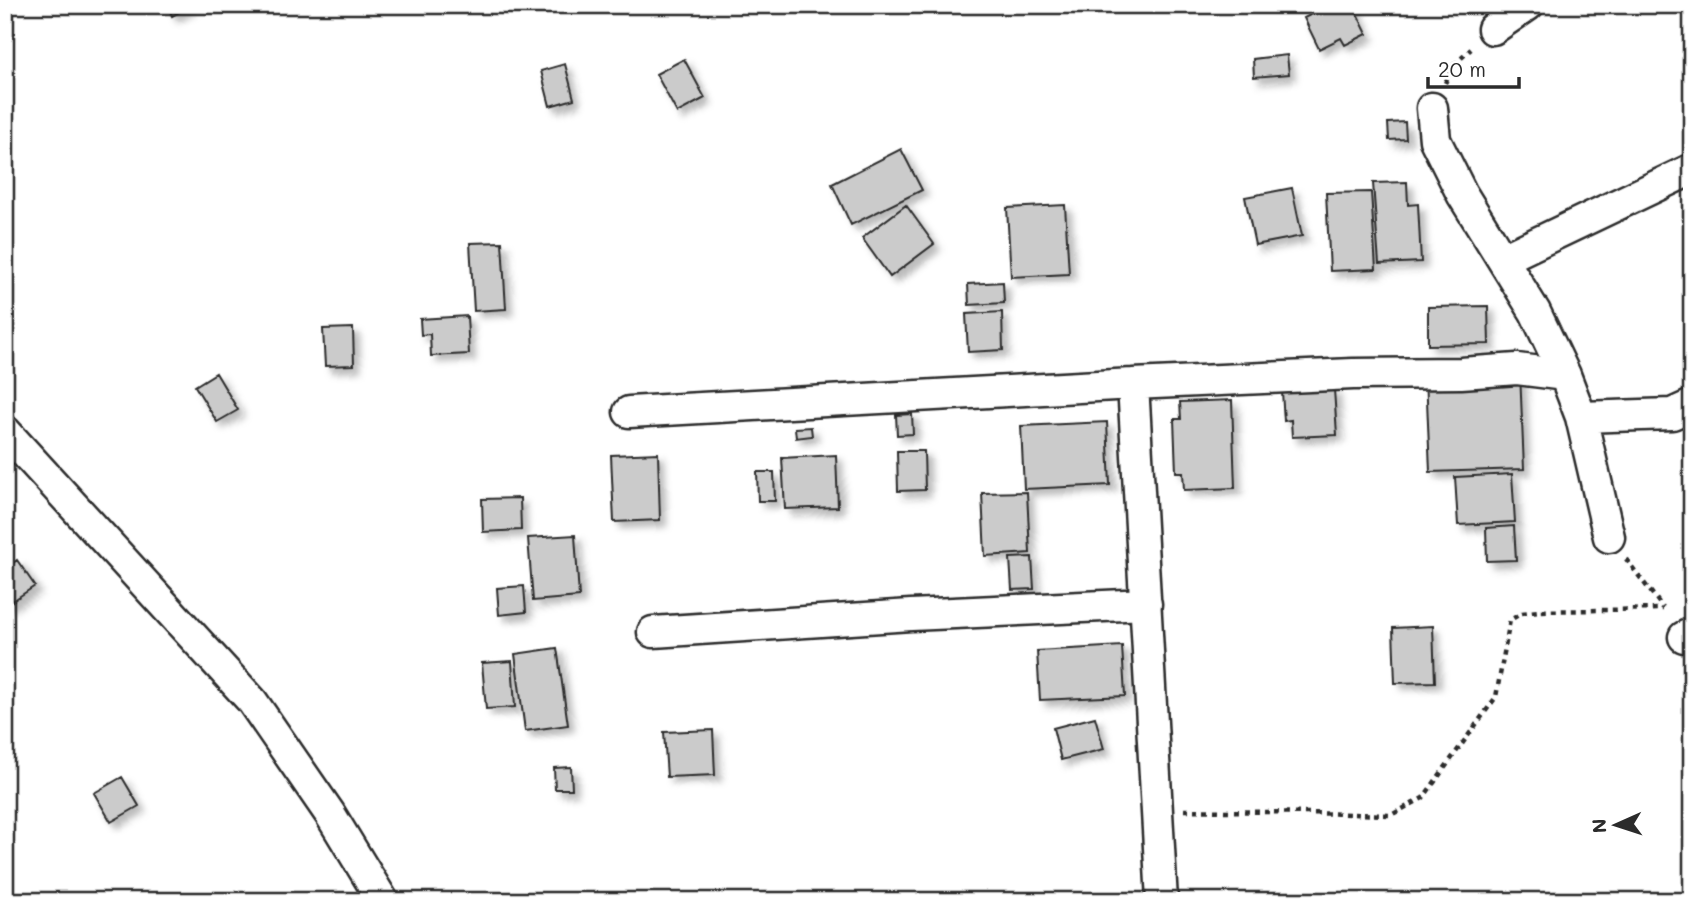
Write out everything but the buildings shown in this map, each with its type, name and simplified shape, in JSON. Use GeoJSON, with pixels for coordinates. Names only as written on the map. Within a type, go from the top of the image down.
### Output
{"type":"FeatureCollection","features":[{"type":"Feature","properties":{"kind":"street"},"geometry":{"type":"LineString","coordinates":[[1493,29],[1528,5]]}},
{"type":"Feature","properties":{"kind":"street"},"geometry":{"type":"LineString","coordinates":[[1432,108],[1435,140],[1462,194],[1535,312],[1565,375],[1581,417],[1609,537]]}},
{"type":"Feature","properties":{"kind":"street"},"geometry":{"type":"LineString","coordinates":[[1503,259],[1692,169]]}},
{"type":"Feature","properties":{"kind":"street"},"geometry":{"type":"LineString","coordinates":[[629,412],[1353,374],[1461,373],[1517,369],[1565,375]]}},
{"type":"Feature","properties":{"kind":"street"},"geometry":{"type":"LineString","coordinates":[[1133,384],[1163,901]]}},
{"type":"Feature","properties":{"kind":"street"},"geometry":{"type":"LineString","coordinates":[[1581,417],[1672,414],[1692,405]]}},
{"type":"Feature","properties":{"kind":"street"},"geometry":{"type":"LineString","coordinates":[[5,431],[252,701],[330,814],[383,901]]}},
{"type":"Feature","properties":{"kind":"street"},"geometry":{"type":"LineString","coordinates":[[653,632],[898,615],[1146,604]]}},
{"type":"Feature","properties":{"kind":"path"},"geometry":{"type":"LineString","coordinates":[[1432,108],[1454,65],[1493,29]]}},
{"type":"Feature","properties":{"kind":"path"},"geometry":{"type":"LineString","coordinates":[[1609,537],[1663,609],[1688,635]]}},
{"type":"Feature","properties":{"kind":"path"},"geometry":{"type":"LineString","coordinates":[[1157,809],[1391,815],[1423,798],[1496,697],[1510,620],[1522,613],[1538,611],[1663,609]]}}]}
